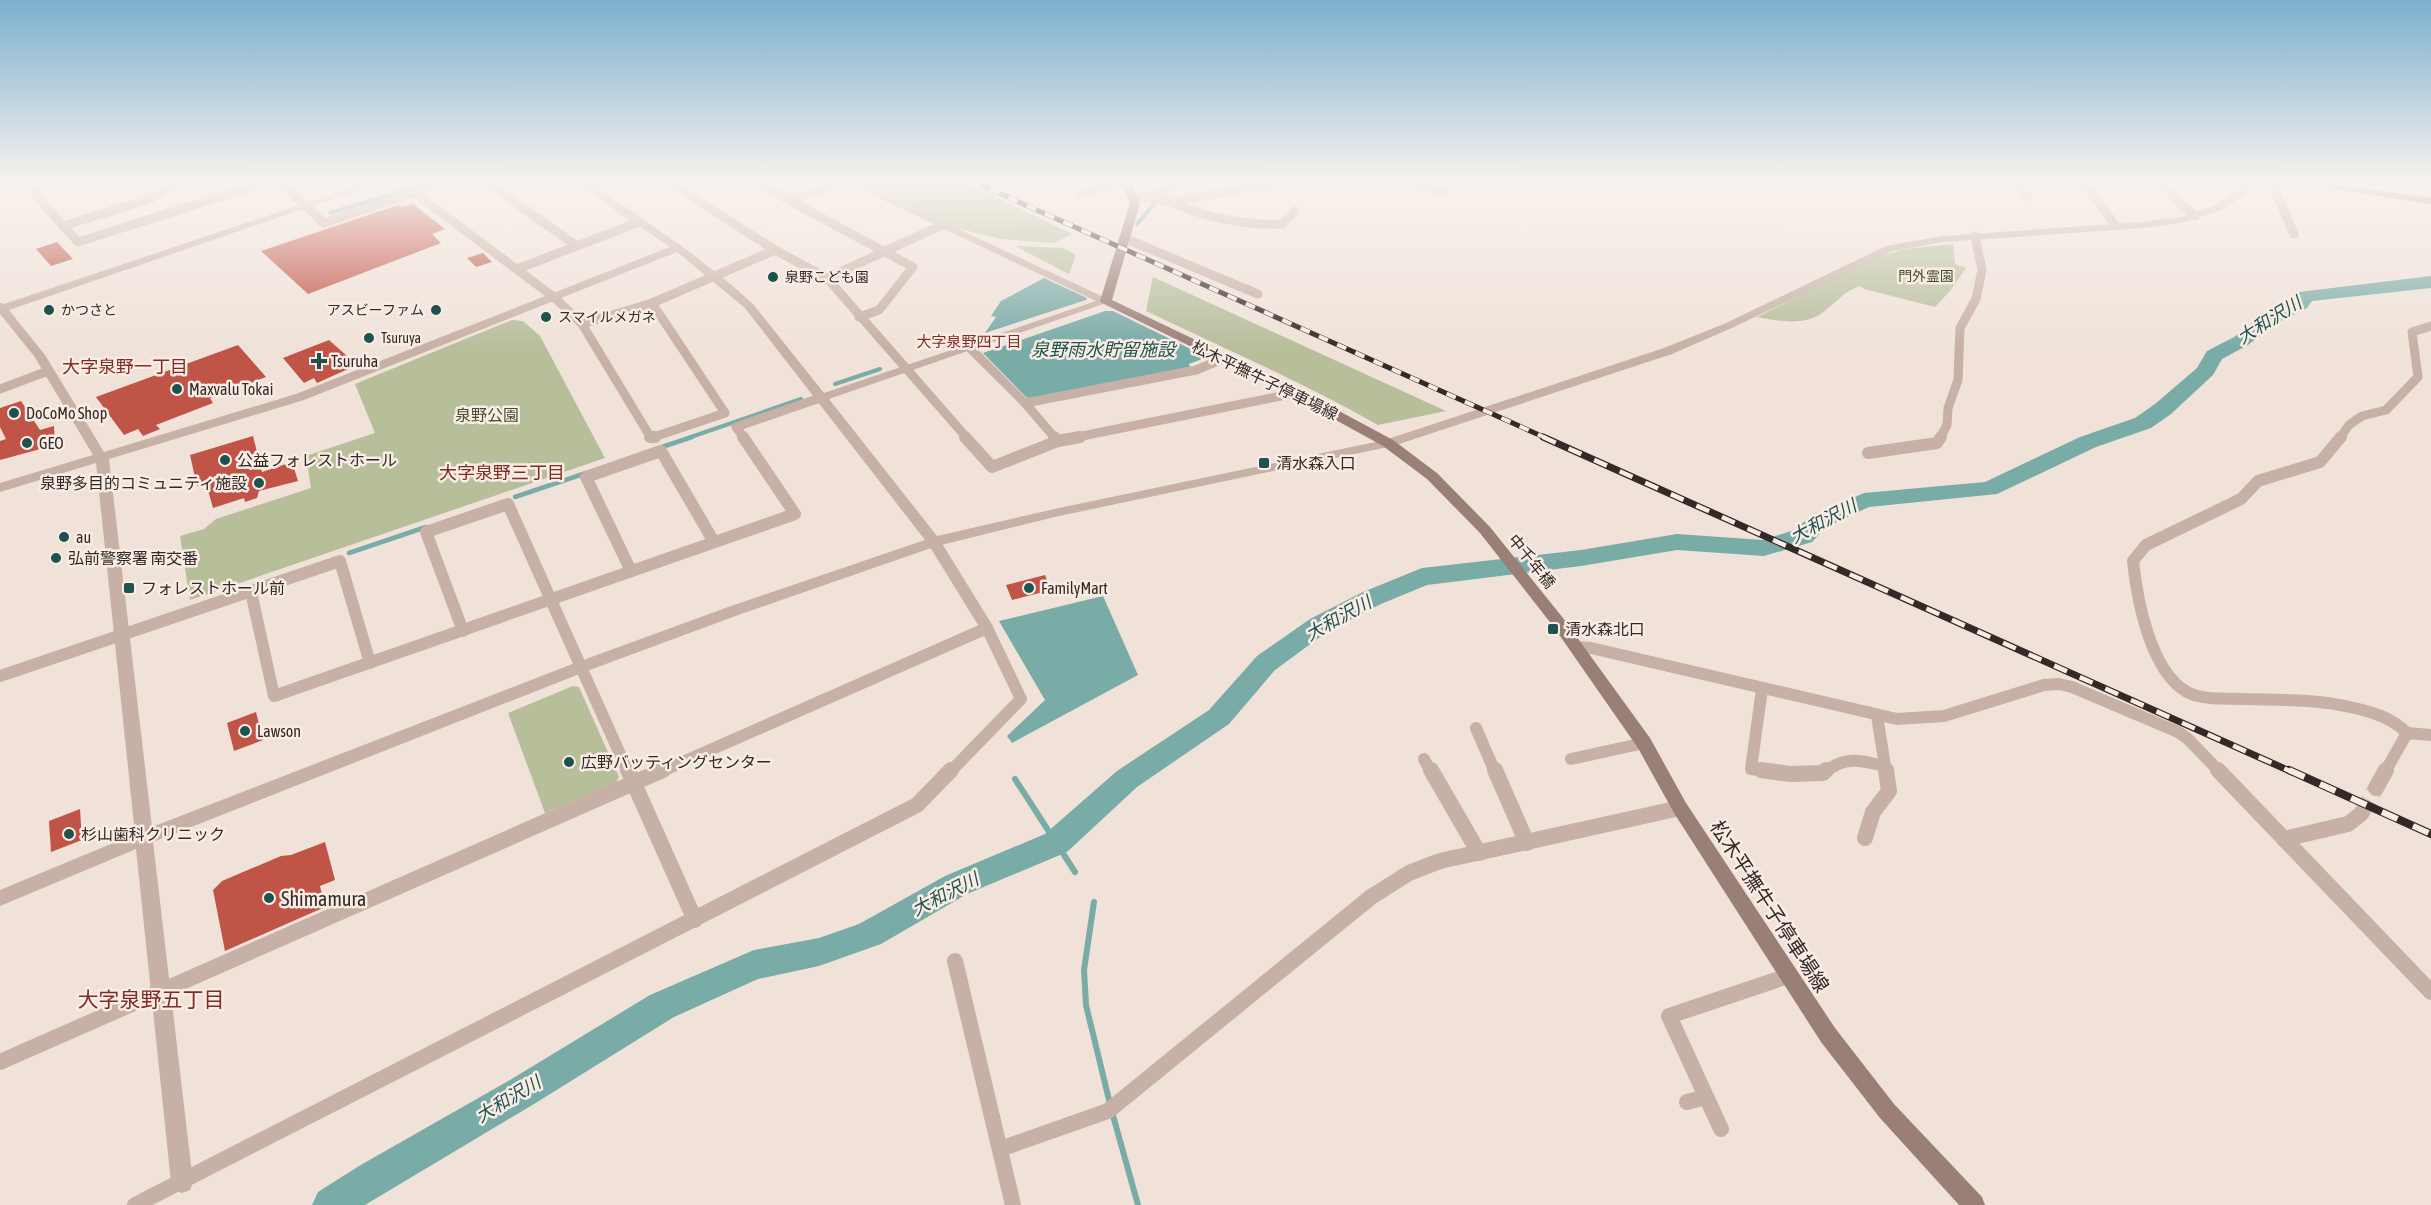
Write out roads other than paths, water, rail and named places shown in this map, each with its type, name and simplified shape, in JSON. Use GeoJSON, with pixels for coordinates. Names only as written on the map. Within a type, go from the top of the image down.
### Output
{"type":"FeatureCollection","features":[{"type":"Feature","properties":{"kind":"main road"},"geometry":{"type":"LineString","coordinates":[[1106,301],[1124,238]]}},
{"type":"Feature","properties":{"kind":"main road","name":"松木平撫牛子停車場線"},"geometry":{"type":"LineString","coordinates":[[1106,301],[1296,393],[1388,443],[1432,476],[1485,530]]}},
{"type":"Feature","properties":{"kind":"main road","name":"中千年橋"},"geometry":{"type":"LineString","coordinates":[[1485,530],[1552,615]]}},
{"type":"Feature","properties":{"kind":"main road","name":"松木平撫牛子停車場線"},"geometry":{"type":"LineString","coordinates":[[1552,615],[1644,743],[1680,808],[1828,1035],[1887,1112],[1974,1205]]}},
{"type":"Feature","properties":{"kind":"street"},"geometry":{"type":"LineString","coordinates":[[73,237],[78,242],[93,237]]}},
{"type":"Feature","properties":{"kind":"street"},"geometry":{"type":"LineString","coordinates":[[182,1182],[102,459],[39,355],[0,308],[210,237]]}},
{"type":"Feature","properties":{"kind":"street"},"geometry":{"type":"LineString","coordinates":[[474,237],[555,298],[582,324],[651,438],[725,413],[652,303]]}},
{"type":"Feature","properties":{"kind":"street"},"geometry":{"type":"LineString","coordinates":[[565,237],[577,246]]}},
{"type":"Feature","properties":{"kind":"street"},"geometry":{"type":"LineString","coordinates":[[517,269],[600,237]]}},
{"type":"Feature","properties":{"kind":"street"},"geometry":{"type":"LineString","coordinates":[[135,1205],[917,805],[1021,699],[987,628],[934,542],[749,306],[716,275],[662,237]]}},
{"type":"Feature","properties":{"kind":"street"},"geometry":{"type":"LineString","coordinates":[[755,237],[827,278],[992,467],[1058,441],[1296,393]]}},
{"type":"Feature","properties":{"kind":"street"},"geometry":{"type":"LineString","coordinates":[[857,237],[913,267],[879,310],[859,316]]}},
{"type":"Feature","properties":{"kind":"street"},"geometry":{"type":"LineString","coordinates":[[827,278],[914,237]]}},
{"type":"Feature","properties":{"kind":"street"},"geometry":{"type":"LineString","coordinates":[[968,237],[1106,301]]}},
{"type":"Feature","properties":{"kind":"street"},"geometry":{"type":"LineString","coordinates":[[0,898],[143,838],[581,667],[736,610],[934,542],[1059,512],[1388,443],[1668,351],[1730,325],[1890,248],[1910,243],[1964,237]]}},
{"type":"Feature","properties":{"kind":"street"},"geometry":{"type":"LineString","coordinates":[[1868,453],[1937,443],[1947,425],[1948,408],[1958,380],[1960,328],[1976,300],[1982,270],[1975,237]]}},
{"type":"Feature","properties":{"kind":"street"},"geometry":{"type":"LineString","coordinates":[[1124,238],[1258,294]]}},
{"type":"Feature","properties":{"kind":"street"},"geometry":{"type":"LineString","coordinates":[[0,488],[102,459],[300,397],[678,248]]}},
{"type":"Feature","properties":{"kind":"street"},"geometry":{"type":"LineString","coordinates":[[582,324],[652,303],[775,250]]}},
{"type":"Feature","properties":{"kind":"street"},"geometry":{"type":"LineString","coordinates":[[251,592],[274,696],[795,514],[736,427],[1106,301]]}},
{"type":"Feature","properties":{"kind":"street"},"geometry":{"type":"LineString","coordinates":[[2431,326],[2412,332],[2418,378],[2386,410],[2362,416],[2349,425],[2320,462],[2258,481],[2241,499],[2146,545],[2133,561],[2138,604],[2144,624],[2166,674],[2187,692],[2208,698],[2325,701],[2379,714],[2398,724],[2407,734],[2431,735]]}},
{"type":"Feature","properties":{"kind":"street"},"geometry":{"type":"LineString","coordinates":[[970,348],[1025,403],[1058,441]]}},
{"type":"Feature","properties":{"kind":"street"},"geometry":{"type":"LineString","coordinates":[[1025,403],[1196,370],[1223,359]]}},
{"type":"Feature","properties":{"kind":"street"},"geometry":{"type":"LineString","coordinates":[[0,389],[48,371]]}},
{"type":"Feature","properties":{"kind":"street"},"geometry":{"type":"LineString","coordinates":[[631,571],[586,477],[661,451],[714,542]]}},
{"type":"Feature","properties":{"kind":"street"},"geometry":{"type":"LineString","coordinates":[[463,631],[426,532],[508,504],[695,920]]}},
{"type":"Feature","properties":{"kind":"street"},"geometry":{"type":"LineString","coordinates":[[0,676],[340,561],[370,663]]}},
{"type":"Feature","properties":{"kind":"street"},"geometry":{"type":"LineString","coordinates":[[0,1062],[987,628]]}},
{"type":"Feature","properties":{"kind":"street"},"geometry":{"type":"LineString","coordinates":[[1576,647],[1591,648],[1897,719],[1944,716],[2044,685],[2072,687],[2178,732],[2188,739],[2431,992]]}},
{"type":"Feature","properties":{"kind":"street"},"geometry":{"type":"LineString","coordinates":[[1762,688],[1751,769],[1790,774],[1823,773],[1837,762],[1863,761],[1884,766]]}},
{"type":"Feature","properties":{"kind":"street"},"geometry":{"type":"LineString","coordinates":[[1865,838],[1873,812],[1889,791],[1877,716]]}},
{"type":"Feature","properties":{"kind":"street"},"geometry":{"type":"LineString","coordinates":[[1476,728],[1527,843]]}},
{"type":"Feature","properties":{"kind":"street"},"geometry":{"type":"LineString","coordinates":[[2376,788],[2407,734]]}},
{"type":"Feature","properties":{"kind":"street"},"geometry":{"type":"LineString","coordinates":[[1571,759],[1644,743]]}},
{"type":"Feature","properties":{"kind":"street"},"geometry":{"type":"LineString","coordinates":[[1424,759],[1479,853]]}},
{"type":"Feature","properties":{"kind":"street"},"geometry":{"type":"LineString","coordinates":[[1000,1149],[1112,1108],[1371,897],[1409,873],[1440,861],[1680,808]]}},
{"type":"Feature","properties":{"kind":"street"},"geometry":{"type":"LineString","coordinates":[[2284,839],[2348,825],[2361,814]]}},
{"type":"Feature","properties":{"kind":"street"},"geometry":{"type":"LineString","coordinates":[[955,961],[1013,1205]]}},
{"type":"Feature","properties":{"kind":"street"},"geometry":{"type":"LineString","coordinates":[[1721,1129],[1669,1016],[1788,976]]}},
{"type":"Feature","properties":{"kind":"street"},"geometry":{"type":"LineString","coordinates":[[1687,1102],[1706,1097]]}},
{"type":"Feature","properties":{"kind":"water"},"geometry":{"type":"Polygon","coordinates":[[[1044,278],[1087,298],[985,333],[996,317],[991,316],[1001,301],[1044,278]]]}},
{"type":"Feature","properties":{"kind":"water","name":"泉野雨水貯留施設"},"geometry":{"type":"Polygon","coordinates":[[[1105,311],[1113,311],[1207,357],[1189,364],[1190,367],[1031,399],[1026,397],[983,353],[1105,311]]]}},
{"type":"Feature","properties":{"kind":"water"},"geometry":{"type":"Polygon","coordinates":[[[1103,596],[1138,675],[1012,743],[1007,736],[1045,700],[999,621],[1103,596]]]}},
{"type":"Feature","properties":{"kind":"waterway","name":"大和沢川"},"geometry":{"type":"LineString","coordinates":[[331,1205],[662,1006],[754,965],[819,952],[870,934],[956,885],[1056,843],[1127,779],[1219,717],[1266,663],[1319,625],[1372,598],[1422,577],[1457,571],[1581,558],[1677,542],[1764,548],[1803,536],[1818,522],[1864,500],[1989,489],[2088,442],[2143,423],[2163,409],[2206,371],[2214,355],[2241,341],[2270,319],[2300,304],[2306,296],[2431,282]]}},
{"type":"Feature","properties":{"kind":"waterway"},"geometry":{"type":"LineString","coordinates":[[835,384],[880,369]]}},
{"type":"Feature","properties":{"kind":"waterway"},"geometry":{"type":"LineString","coordinates":[[688,438],[801,399]]}},
{"type":"Feature","properties":{"kind":"waterway"},"geometry":{"type":"LineString","coordinates":[[662,447],[692,437]]}},
{"type":"Feature","properties":{"kind":"waterway"},"geometry":{"type":"LineString","coordinates":[[515,497],[586,473]]}},
{"type":"Feature","properties":{"kind":"waterway"},"geometry":{"type":"LineString","coordinates":[[349,553],[426,527]]}},
{"type":"Feature","properties":{"kind":"waterway"},"geometry":{"type":"LineString","coordinates":[[1015,779],[1075,872]]}},
{"type":"Feature","properties":{"kind":"waterway"},"geometry":{"type":"LineString","coordinates":[[1094,902],[1084,970],[1086,1005],[1110,1104]]}},
{"type":"Feature","properties":{"kind":"waterway"},"geometry":{"type":"LineString","coordinates":[[1112,1112],[1138,1205]]}},
{"type":"Feature","properties":{"kind":"tunnel"},"geometry":{"type":"LineString","coordinates":[[2361,814],[2376,788]]}},
{"type":"Feature","properties":{"kind":"railway"},"geometry":{"type":"LineString","coordinates":[[1098,237],[1546,438]]}},
{"type":"Feature","properties":{"kind":"railway"},"geometry":{"type":"LineString","coordinates":[[1543,437],[2292,772]]}},
{"type":"Feature","properties":{"kind":"railway"},"geometry":{"type":"LineString","coordinates":[[2289,770],[2431,834]]}},
{"type":"Feature","properties":{"kind":"place","name":"泉野こども園"},"geometry":{"type":"Point","coordinates":[773,277]}},
{"type":"Feature","properties":{"kind":"place","name":"かつさと"},"geometry":{"type":"Point","coordinates":[49,310]}},
{"type":"Feature","properties":{"kind":"place","name":"アスビーファム"},"geometry":{"type":"Point","coordinates":[436,310]}},
{"type":"Feature","properties":{"kind":"place","name":"スマイルメガネ"},"geometry":{"type":"Point","coordinates":[546,317]}},
{"type":"Feature","properties":{"kind":"place","name":"Tsuruya"},"geometry":{"type":"Point","coordinates":[369,338]}},
{"type":"Feature","properties":{"kind":"place","name":"Tsuruha"},"geometry":{"type":"Point","coordinates":[319,361]}},
{"type":"Feature","properties":{"kind":"place","name":"Maxvalu Tokai"},"geometry":{"type":"Point","coordinates":[177,389]}},
{"type":"Feature","properties":{"kind":"place","name":"DoCoMo Shop"},"geometry":{"type":"Point","coordinates":[14,413]}},
{"type":"Feature","properties":{"kind":"place","name":"GEO"},"geometry":{"type":"Point","coordinates":[27,443]}},
{"type":"Feature","properties":{"kind":"place","name":"公益フォレストホール"},"geometry":{"type":"Point","coordinates":[225,460]}},
{"type":"Feature","properties":{"kind":"place","name":"清水森入口"},"geometry":{"type":"Point","coordinates":[1264,463]}},
{"type":"Feature","properties":{"kind":"place","name":"泉野多目的コミュニティ施設"},"geometry":{"type":"Point","coordinates":[259,483]}},
{"type":"Feature","properties":{"kind":"place","name":"au"},"geometry":{"type":"Point","coordinates":[64,537]}},
{"type":"Feature","properties":{"kind":"place","name":"弘前警察署 南交番"},"geometry":{"type":"Point","coordinates":[56,558]}},
{"type":"Feature","properties":{"kind":"place","name":"フォレストホール前"},"geometry":{"type":"Point","coordinates":[129,588]}},
{"type":"Feature","properties":{"kind":"place","name":"FamilyMart"},"geometry":{"type":"Point","coordinates":[1029,588]}},
{"type":"Feature","properties":{"kind":"place","name":"清水森北口"},"geometry":{"type":"Point","coordinates":[1553,629]}},
{"type":"Feature","properties":{"kind":"place","name":"Lawson"},"geometry":{"type":"Point","coordinates":[245,731]}},
{"type":"Feature","properties":{"kind":"place","name":"広野バッティングセンター"},"geometry":{"type":"Point","coordinates":[569,762]}},
{"type":"Feature","properties":{"kind":"place","name":"杉山歯科クリニック"},"geometry":{"type":"Point","coordinates":[69,834]}},
{"type":"Feature","properties":{"kind":"place","name":"Shimamura"},"geometry":{"type":"Point","coordinates":[269,898]}},
{"type":"Feature","properties":{"kind":"district","name":"大字泉野四丁目"},"geometry":{"type":"Point","coordinates":[969,341]}},
{"type":"Feature","properties":{"kind":"district","name":"大字泉野一丁目"},"geometry":{"type":"Point","coordinates":[125,366]}},
{"type":"Feature","properties":{"kind":"district","name":"大字泉野三丁目"},"geometry":{"type":"Point","coordinates":[502,472]}},
{"type":"Feature","properties":{"kind":"district","name":"大字泉野五丁目"},"geometry":{"type":"Point","coordinates":[151,999]}},
{"type":"Feature","properties":{"kind":"park label","name":"門外霊園"},"geometry":{"type":"Point","coordinates":[1926,276]}},
{"type":"Feature","properties":{"kind":"park label","name":"泉野公園"},"geometry":{"type":"Point","coordinates":[487,415]}}]}
